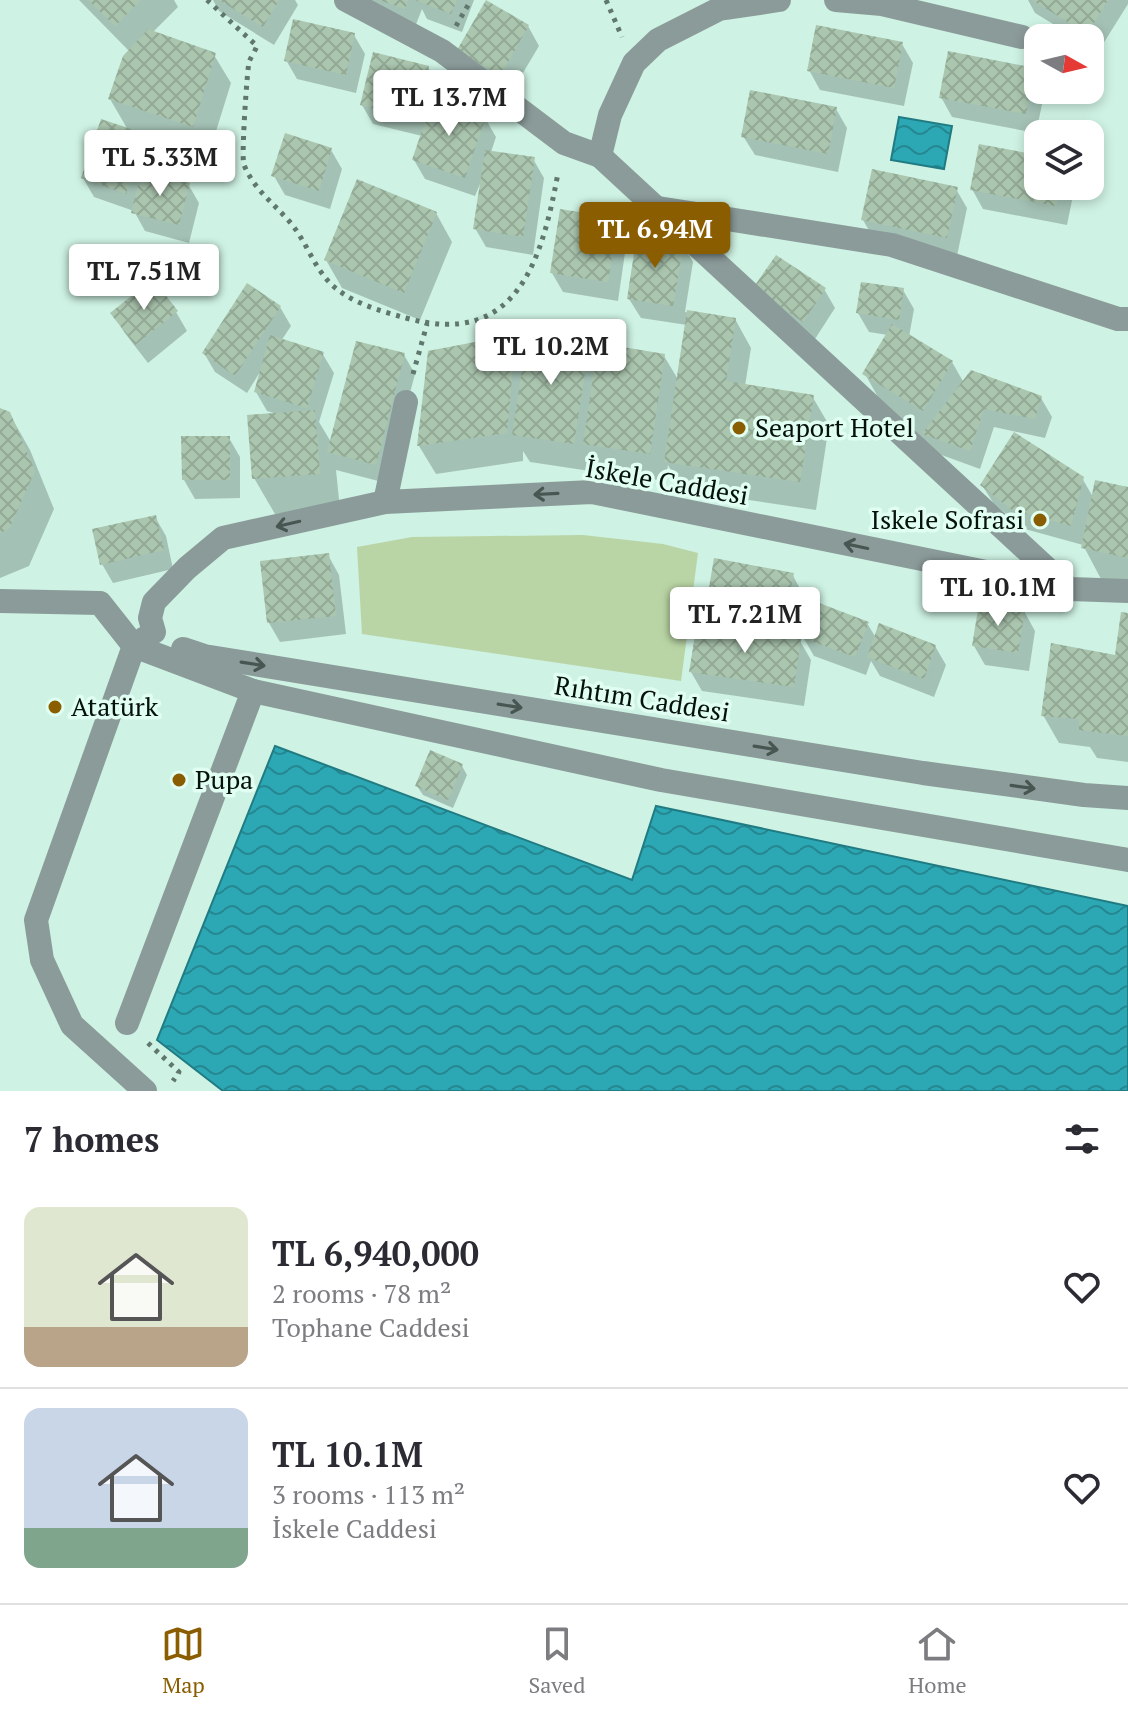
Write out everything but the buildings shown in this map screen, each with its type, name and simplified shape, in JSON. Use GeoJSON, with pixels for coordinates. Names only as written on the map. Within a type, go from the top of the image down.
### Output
{"type":"FeatureCollection","features":[{"type":"Feature","properties":{"kind":"street"},"geometry":{"type":"LineString","coordinates":[[346,0],[442,51],[564,143],[600,156],[1070,589]]}},
{"type":"Feature","properties":{"kind":"street"},"geometry":{"type":"LineString","coordinates":[[600,156],[610,115],[634,63],[658,40],[719,9],[779,0]]}},
{"type":"Feature","properties":{"kind":"street"},"geometry":{"type":"LineString","coordinates":[[836,0],[882,4],[1022,37]]}},
{"type":"Feature","properties":{"kind":"street"},"geometry":{"type":"LineString","coordinates":[[658,208],[892,245],[1118,319],[1128,319]]}},
{"type":"Feature","properties":{"kind":"street"},"geometry":{"type":"LineString","coordinates":[[385,502],[406,402]]}},
{"type":"Feature","properties":{"kind":"street","name":"İskele Caddesi"},"geometry":{"type":"LineString","coordinates":[[145,1091],[72,1025],[42,960],[36,920],[144,639],[154,602],[187,568],[223,538],[385,502],[592,492],[1070,589],[1128,591]]}},
{"type":"Feature","properties":{"kind":"street"},"geometry":{"type":"LineString","coordinates":[[0,601],[100,603],[144,639],[253,691],[661,780],[1128,860]]}},
{"type":"Feature","properties":{"kind":"street","name":"Rıhtım Caddesi"},"geometry":{"type":"LineString","coordinates":[[144,639],[204,656],[923,773],[1128,798]]}},
{"type":"Feature","properties":{"kind":"street"},"geometry":{"type":"LineString","coordinates":[[127,1023],[253,691]]}},
{"type":"Feature","properties":{"kind":"path"},"geometry":{"type":"LineString","coordinates":[[207,0],[257,46],[249,63],[242,162],[257,190],[289,220],[329,282],[381,311],[427,324],[460,323],[482,317],[511,301],[537,257],[554,199],[564,143]]}},
{"type":"Feature","properties":{"kind":"path"},"geometry":{"type":"LineString","coordinates":[[406,402],[427,324]]}},
{"type":"Feature","properties":{"kind":"green space"},"geometry":{"type":"Polygon","coordinates":[[[583,535],[663,544],[698,553],[681,681],[362,634],[357,547],[412,537],[583,535]]]}},
{"type":"Feature","properties":{"kind":"water"},"geometry":{"type":"Polygon","coordinates":[[[899,117],[952,126],[944,169],[891,160],[899,117]]]}},
{"type":"Feature","properties":{"kind":"water"},"geometry":{"type":"Polygon","coordinates":[[[275,746],[632,880],[656,806],[1128,906],[1128,1091],[223,1091],[157,1040],[275,746]]]}},
{"type":"Feature","properties":{"kind":"place","name":"Seaport Hotel"},"geometry":{"type":"Point","coordinates":[739,428]}},
{"type":"Feature","properties":{"kind":"place","name":"Iskele Sofrasi"},"geometry":{"type":"Point","coordinates":[1040,520]}},
{"type":"Feature","properties":{"kind":"place","name":"Atatürk"},"geometry":{"type":"Point","coordinates":[55,707]}},
{"type":"Feature","properties":{"kind":"place","name":"Pupa"},"geometry":{"type":"Point","coordinates":[179,780]}}]}
